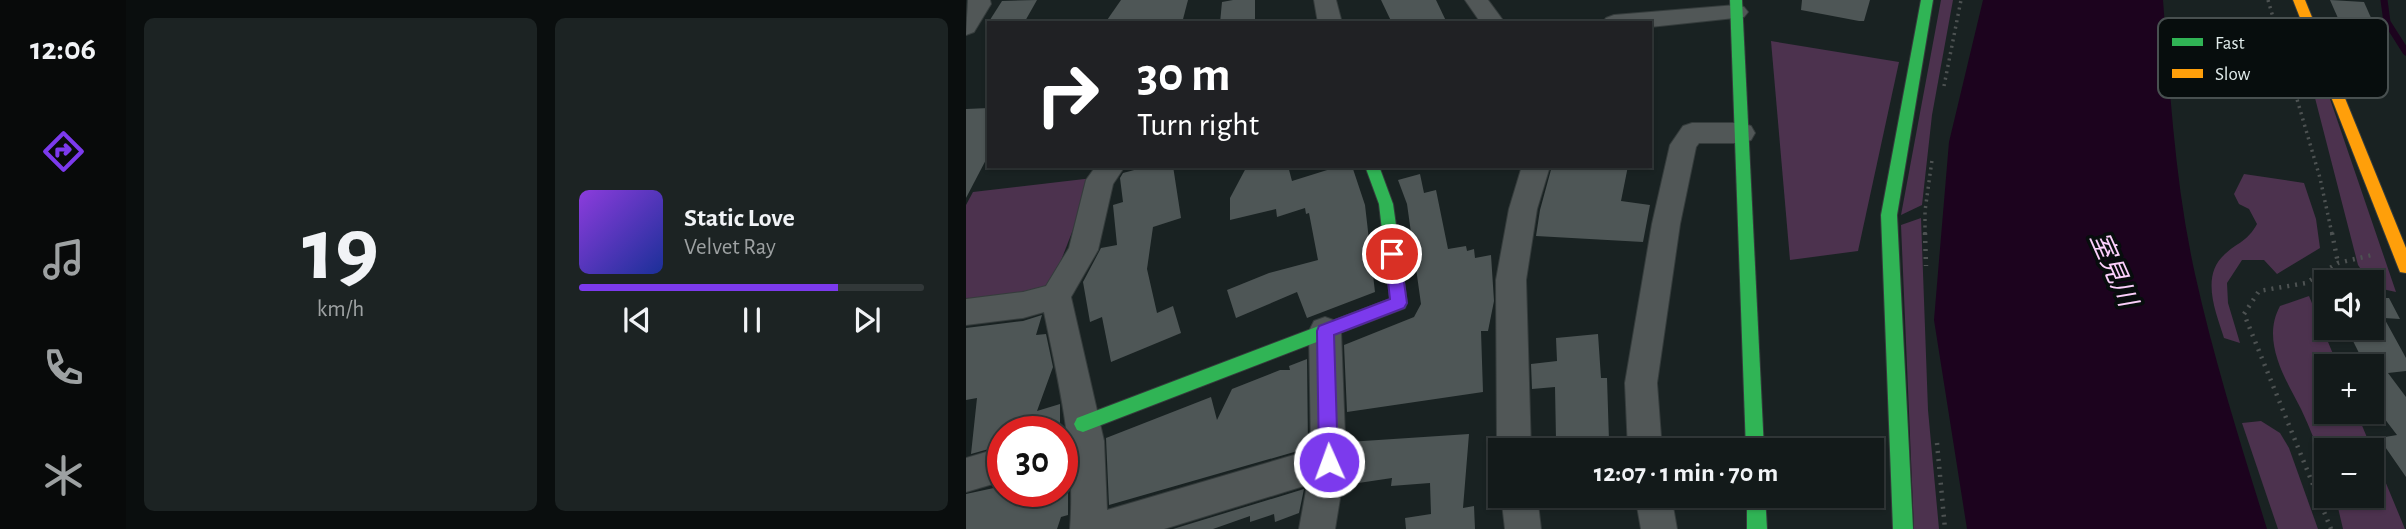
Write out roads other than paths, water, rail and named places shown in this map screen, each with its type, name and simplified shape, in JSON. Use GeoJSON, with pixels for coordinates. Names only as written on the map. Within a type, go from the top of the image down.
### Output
{"type":"FeatureCollection","features":[{"type":"Feature","properties":{"kind":"street"},"geometry":{"type":"LineString","coordinates":[[966,27],[980,4],[979,0]]}},
{"type":"Feature","properties":{"kind":"street"},"geometry":{"type":"LineString","coordinates":[[1325,0],[1330,21]]}},
{"type":"Feature","properties":{"kind":"street"},"geometry":{"type":"LineString","coordinates":[[1476,0],[1492,21]]}},
{"type":"Feature","properties":{"kind":"street"},"geometry":{"type":"LineString","coordinates":[[1903,529],[1889,215],[1927,0]]}},
{"type":"Feature","properties":{"kind":"street"},"geometry":{"type":"LineString","coordinates":[[2300,0],[2307,18]]}},
{"type":"Feature","properties":{"kind":"street"},"geometry":{"type":"LineString","coordinates":[[1628,21],[1736,6],[1755,438]]}},
{"type":"Feature","properties":{"kind":"street"},"geometry":{"type":"LineString","coordinates":[[2340,98],[2402,251]]}},
{"type":"Feature","properties":{"kind":"street"},"geometry":{"type":"LineString","coordinates":[[1644,438],[1641,383],[1666,224],[1683,145],[1692,134],[1712,131],[1742,133]]}},
{"type":"Feature","properties":{"kind":"street"},"geometry":{"type":"LineString","coordinates":[[1074,416],[1056,296],[1083,250],[1100,180],[1110,168]]}},
{"type":"Feature","properties":{"kind":"street"},"geometry":{"type":"LineString","coordinates":[[1078,437],[1325,331],[1399,303],[1386,204],[1373,168]]}},
{"type":"Feature","properties":{"kind":"street"},"geometry":{"type":"LineString","coordinates":[[1514,438],[1510,280],[1523,209],[1534,168]]}},
{"type":"Feature","properties":{"kind":"street"},"geometry":{"type":"LineString","coordinates":[[966,312],[1023,305],[1056,296]]}},
{"type":"Feature","properties":{"kind":"street"},"geometry":{"type":"LineString","coordinates":[[1317,529],[1329,462],[1325,331]]}},
{"type":"Feature","properties":{"kind":"street"},"geometry":{"type":"LineString","coordinates":[[1078,441],[1091,499],[1088,529]]}},
{"type":"Feature","properties":{"kind":"street"},"geometry":{"type":"LineString","coordinates":[[1104,529],[1329,462]]}},
{"type":"Feature","properties":{"kind":"street"},"geometry":{"type":"LineString","coordinates":[[966,475],[987,469]]}},
{"type":"Feature","properties":{"kind":"street"},"geometry":{"type":"LineString","coordinates":[[1520,508],[1523,529]]}},
{"type":"Feature","properties":{"kind":"street"},"geometry":{"type":"LineString","coordinates":[[1655,508],[1659,529]]}},
{"type":"Feature","properties":{"kind":"street"},"geometry":{"type":"LineString","coordinates":[[1756,508],[1757,529]]}},
{"type":"Feature","properties":{"kind":"water","name":"室見川"},"geometry":{"type":"Polygon","coordinates":[[[1983,0],[2163,0],[2164,18],[2158,18],[2158,98],[2171,98],[2188,240],[2202,306],[2267,529],[1967,529],[1934,320],[1949,142],[1983,0]]]}},
{"type":"Feature","properties":{"kind":"waterway"},"geometry":{"type":"LineString","coordinates":[[2384,0],[2386,18]]}},
{"type":"Feature","properties":{"kind":"waterway"},"geometry":{"type":"LineString","coordinates":[[2388,24],[2406,52]]}}]}
